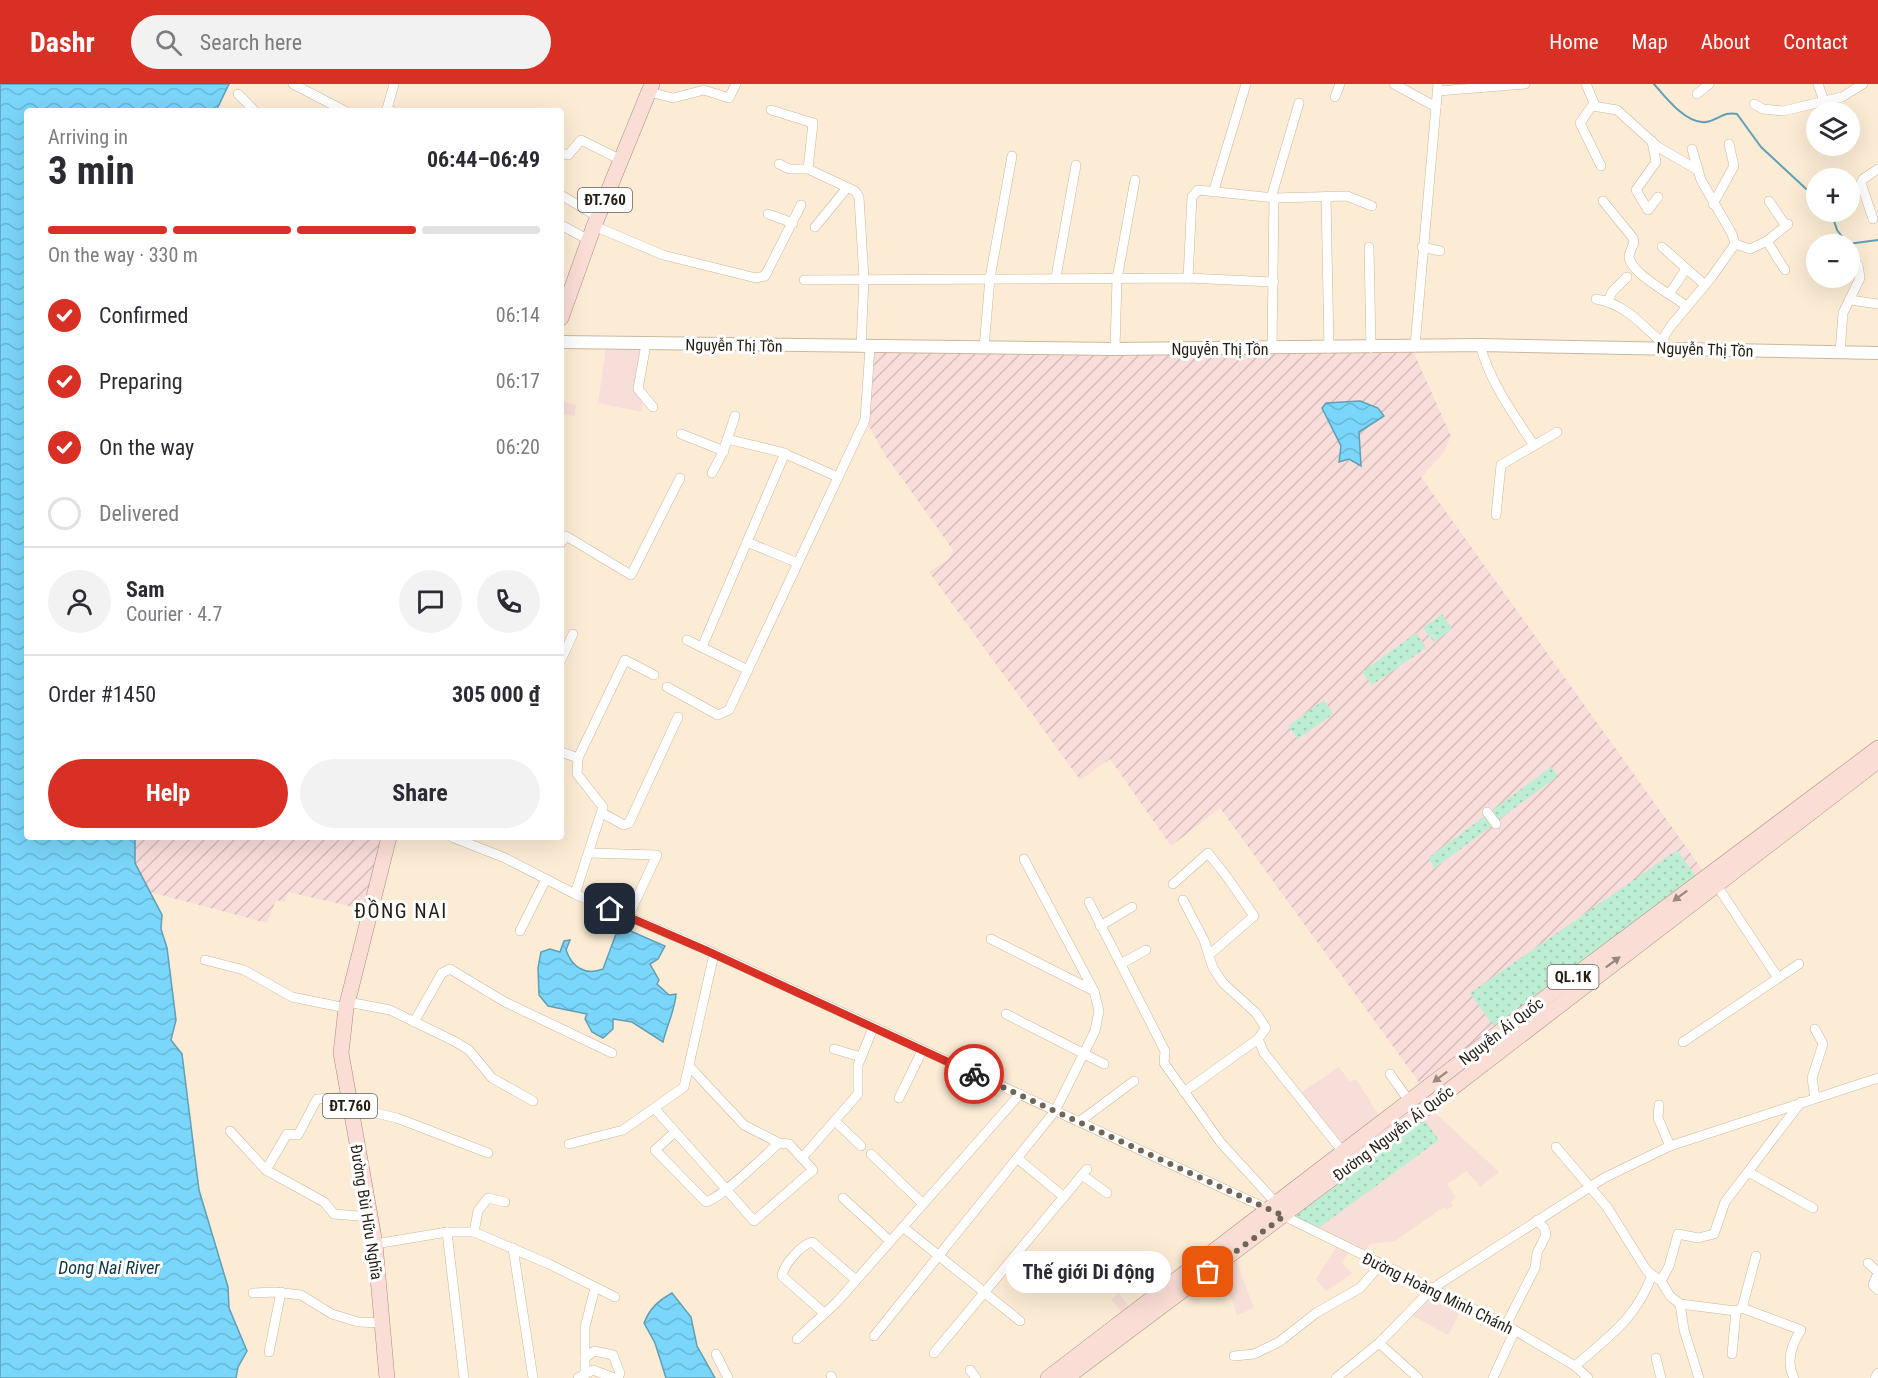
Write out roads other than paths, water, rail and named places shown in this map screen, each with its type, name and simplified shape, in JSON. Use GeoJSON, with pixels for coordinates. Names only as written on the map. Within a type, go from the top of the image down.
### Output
{"type":"FeatureCollection","features":[{"type":"Feature","properties":{"kind":"main road","name":"ĐT.760"},"geometry":{"type":"LineString","coordinates":[[564,310],[650,88]]}},
{"type":"Feature","properties":{"kind":"main road","name":"Nguyễn Ái Quốc"},"geometry":{"type":"LineString","coordinates":[[1713,879],[1878,748]]}},
{"type":"Feature","properties":{"kind":"main road","name":"Nguyễn Ái Quốc"},"geometry":{"type":"LineString","coordinates":[[1277,1210],[1343,1152],[1408,1101],[1878,761]]}},
{"type":"Feature","properties":{"kind":"main road","name":"Đường Bùi Hữu Nghĩa"},"geometry":{"type":"LineString","coordinates":[[387,1378],[375,1244],[341,1061],[347,1005],[388,840]]}},
{"type":"Feature","properties":{"kind":"main road","name":"Đường Nguyễn Ái Quốc"},"geometry":{"type":"LineString","coordinates":[[1048,1378],[1277,1210],[1713,879]]}},
{"type":"Feature","properties":{"kind":"main road","name":"Đường Nguyễn Ái Quốc"},"geometry":{"type":"LineString","coordinates":[[1066,1378],[1277,1210]]}},
{"type":"Feature","properties":{"kind":"street"},"geometry":{"type":"LineString","coordinates":[[293,84],[339,108]]}},
{"type":"Feature","properties":{"kind":"street"},"geometry":{"type":"LineString","coordinates":[[316,96],[318,84]]}},
{"type":"Feature","properties":{"kind":"street"},"geometry":{"type":"LineString","coordinates":[[388,108],[394,84]]}},
{"type":"Feature","properties":{"kind":"street"},"geometry":{"type":"LineString","coordinates":[[650,88],[669,98],[704,90],[729,98],[736,84]]}},
{"type":"Feature","properties":{"kind":"street"},"geometry":{"type":"LineString","coordinates":[[1214,190],[1246,84]]}},
{"type":"Feature","properties":{"kind":"street"},"geometry":{"type":"LineString","coordinates":[[1335,97],[1340,84]]}},
{"type":"Feature","properties":{"kind":"street"},"geometry":{"type":"LineString","coordinates":[[1394,84],[1436,107]]}},
{"type":"Feature","properties":{"kind":"street"},"geometry":{"type":"LineString","coordinates":[[1415,346],[1422,247],[1438,88],[1525,84]]}},
{"type":"Feature","properties":{"kind":"street"},"geometry":{"type":"LineString","coordinates":[[1586,84],[1593,106]]}},
{"type":"Feature","properties":{"kind":"street"},"geometry":{"type":"LineString","coordinates":[[1697,94],[1708,84]]}},
{"type":"Feature","properties":{"kind":"street"},"geometry":{"type":"LineString","coordinates":[[1818,84],[1824,101]]}},
{"type":"Feature","properties":{"kind":"street"},"geometry":{"type":"LineString","coordinates":[[1754,104],[1763,109],[1777,111],[1842,97],[1863,84]]}},
{"type":"Feature","properties":{"kind":"street"},"geometry":{"type":"LineString","coordinates":[[238,94],[252,108]]}},
{"type":"Feature","properties":{"kind":"street"},"geometry":{"type":"LineString","coordinates":[[1272,348],[1274,282],[1272,198],[1299,103]]}},
{"type":"Feature","properties":{"kind":"street"},"geometry":{"type":"LineString","coordinates":[[1593,106],[1612,107],[1652,141],[1696,169]]}},
{"type":"Feature","properties":{"kind":"street"},"geometry":{"type":"LineString","coordinates":[[1593,106],[1580,123],[1601,166]]}},
{"type":"Feature","properties":{"kind":"street"},"geometry":{"type":"LineString","coordinates":[[771,110],[814,124],[808,169]]}},
{"type":"Feature","properties":{"kind":"street"},"geometry":{"type":"LineString","coordinates":[[564,154],[568,155],[581,140],[621,160]]}},
{"type":"Feature","properties":{"kind":"street"},"geometry":{"type":"LineString","coordinates":[[1652,141],[1656,162],[1636,190],[1648,210],[1658,197]]}},
{"type":"Feature","properties":{"kind":"street"},"geometry":{"type":"LineString","coordinates":[[1713,204],[1734,166],[1729,144]]}},
{"type":"Feature","properties":{"kind":"street"},"geometry":{"type":"LineString","coordinates":[[1692,149],[1696,169],[1713,204],[1732,234],[1735,244]]}},
{"type":"Feature","properties":{"kind":"street"},"geometry":{"type":"LineString","coordinates":[[984,348],[990,278],[1012,156]]}},
{"type":"Feature","properties":{"kind":"street"},"geometry":{"type":"LineString","coordinates":[[667,687],[721,716],[729,710],[864,420],[864,279],[860,202],[857,193],[808,169],[789,169],[779,164]]}},
{"type":"Feature","properties":{"kind":"street"},"geometry":{"type":"LineString","coordinates":[[1056,278],[1076,165]]}},
{"type":"Feature","properties":{"kind":"street"},"geometry":{"type":"LineString","coordinates":[[1873,219],[1861,183],[1863,179],[1878,169]]}},
{"type":"Feature","properties":{"kind":"street"},"geometry":{"type":"LineString","coordinates":[[1115,349],[1117,279],[1135,180]]}},
{"type":"Feature","properties":{"kind":"street"},"geometry":{"type":"LineString","coordinates":[[815,227],[847,188]]}},
{"type":"Feature","properties":{"kind":"street"},"geometry":{"type":"LineString","coordinates":[[1188,278],[1192,197],[1198,190],[1272,198],[1347,196],[1372,206]]}},
{"type":"Feature","properties":{"kind":"street"},"geometry":{"type":"LineString","coordinates":[[1326,196],[1329,348]]}},
{"type":"Feature","properties":{"kind":"street"},"geometry":{"type":"LineString","coordinates":[[564,198],[594,228]]}},
{"type":"Feature","properties":{"kind":"street"},"geometry":{"type":"LineString","coordinates":[[1603,201],[1633,238],[1634,242],[1629,256],[1631,263],[1648,280],[1670,292],[1686,306]]}},
{"type":"Feature","properties":{"kind":"street"},"geometry":{"type":"LineString","coordinates":[[1735,244],[1749,249],[1767,241],[1787,225],[1769,201]]}},
{"type":"Feature","properties":{"kind":"street"},"geometry":{"type":"LineString","coordinates":[[564,225],[594,228],[663,255],[756,279],[765,276],[801,205]]}},
{"type":"Feature","properties":{"kind":"street"},"geometry":{"type":"LineString","coordinates":[[768,214],[793,223]]}},
{"type":"Feature","properties":{"kind":"street"},"geometry":{"type":"LineString","coordinates":[[1767,241],[1785,270]]}},
{"type":"Feature","properties":{"kind":"street"},"geometry":{"type":"LineString","coordinates":[[1596,299],[1608,302],[1636,318],[1660,345],[1686,306],[1705,285],[1735,244]]}},
{"type":"Feature","properties":{"kind":"street"},"geometry":{"type":"LineString","coordinates":[[1369,247],[1371,348]]}},
{"type":"Feature","properties":{"kind":"street"},"geometry":{"type":"LineString","coordinates":[[1422,247],[1440,250]]}},
{"type":"Feature","properties":{"kind":"street"},"geometry":{"type":"LineString","coordinates":[[1662,247],[1705,285]]}},
{"type":"Feature","properties":{"kind":"street"},"geometry":{"type":"LineString","coordinates":[[1670,292],[1686,269]]}},
{"type":"Feature","properties":{"kind":"street"},"geometry":{"type":"LineString","coordinates":[[1608,302],[1612,292],[1627,277]]}},
{"type":"Feature","properties":{"kind":"street"},"geometry":{"type":"LineString","coordinates":[[804,280],[1188,278],[1274,282]]}},
{"type":"Feature","properties":{"kind":"street"},"geometry":{"type":"LineString","coordinates":[[1840,352],[1843,313],[1855,288]]}},
{"type":"Feature","properties":{"kind":"street"},"geometry":{"type":"LineString","coordinates":[[1850,300],[1878,304]]}},
{"type":"Feature","properties":{"kind":"street","name":"Nguyễn Thị Tồn"},"geometry":{"type":"LineString","coordinates":[[564,342],[1115,349],[1660,345],[1878,353]]}},
{"type":"Feature","properties":{"kind":"street"},"geometry":{"type":"LineString","coordinates":[[646,344],[639,389],[653,407]]}},
{"type":"Feature","properties":{"kind":"street"},"geometry":{"type":"LineString","coordinates":[[1480,345],[1493,382],[1533,444]]}},
{"type":"Feature","properties":{"kind":"street"},"geometry":{"type":"LineString","coordinates":[[712,473],[724,451],[735,416]]}},
{"type":"Feature","properties":{"kind":"street"},"geometry":{"type":"LineString","coordinates":[[1496,515],[1499,468],[1504,461],[1557,432]]}},
{"type":"Feature","properties":{"kind":"street"},"geometry":{"type":"LineString","coordinates":[[681,434],[724,451]]}},
{"type":"Feature","properties":{"kind":"street"},"geometry":{"type":"LineString","coordinates":[[727,439],[784,453],[838,477]]}},
{"type":"Feature","properties":{"kind":"street"},"geometry":{"type":"LineString","coordinates":[[702,647],[784,453]]}},
{"type":"Feature","properties":{"kind":"street"},"geometry":{"type":"LineString","coordinates":[[564,539],[566,536],[631,575],[680,478]]}},
{"type":"Feature","properties":{"kind":"street"},"geometry":{"type":"LineString","coordinates":[[747,542],[798,563]]}},
{"type":"Feature","properties":{"kind":"street"},"geometry":{"type":"LineString","coordinates":[[564,654],[573,634]]}},
{"type":"Feature","properties":{"kind":"street"},"geometry":{"type":"LineString","coordinates":[[687,640],[748,670]]}},
{"type":"Feature","properties":{"kind":"street"},"geometry":{"type":"LineString","coordinates":[[575,894],[602,813],[601,803],[577,774],[578,758],[625,660],[654,675]]}},
{"type":"Feature","properties":{"kind":"street"},"geometry":{"type":"LineString","coordinates":[[602,813],[624,825],[629,823],[678,717]]}},
{"type":"Feature","properties":{"kind":"street"},"geometry":{"type":"LineString","coordinates":[[564,753],[578,758]]}},
{"type":"Feature","properties":{"kind":"street"},"geometry":{"type":"LineString","coordinates":[[1487,812],[1496,825]]}},
{"type":"Feature","properties":{"kind":"street","name":"Đường Hoàng Minh Chánh"},"geometry":{"type":"LineString","coordinates":[[460,840],[505,858],[575,894],[714,954],[873,1029],[1277,1210],[1380,1265],[1433,1288],[1506,1325],[1575,1366],[1588,1378]]}},
{"type":"Feature","properties":{"kind":"street"},"geometry":{"type":"LineString","coordinates":[[589,853],[657,855],[628,917]]}},
{"type":"Feature","properties":{"kind":"street"},"geometry":{"type":"LineString","coordinates":[[1173,884],[1208,853],[1254,916],[1209,955]]}},
{"type":"Feature","properties":{"kind":"street"},"geometry":{"type":"LineString","coordinates":[[874,1336],[1055,1111],[1095,1031],[1099,1011],[1094,990],[1024,859]]}},
{"type":"Feature","properties":{"kind":"street"},"geometry":{"type":"LineString","coordinates":[[520,932],[546,879]]}},
{"type":"Feature","properties":{"kind":"street"},"geometry":{"type":"LineString","coordinates":[[1713,879],[1778,978]]}},
{"type":"Feature","properties":{"kind":"street"},"geometry":{"type":"LineString","coordinates":[[1183,900],[1223,983],[1265,1023],[1266,1028],[1258,1039],[1184,1092]]}},
{"type":"Feature","properties":{"kind":"street"},"geometry":{"type":"LineString","coordinates":[[1089,902],[1166,1051],[1164,1063],[1221,1143],[1277,1210]]}},
{"type":"Feature","properties":{"kind":"street"},"geometry":{"type":"LineString","coordinates":[[1100,926],[1132,907]]}},
{"type":"Feature","properties":{"kind":"street"},"geometry":{"type":"LineString","coordinates":[[991,939],[1094,990]]}},
{"type":"Feature","properties":{"kind":"street"},"geometry":{"type":"LineString","coordinates":[[1121,964],[1146,950]]}},
{"type":"Feature","properties":{"kind":"street"},"geometry":{"type":"LineString","coordinates":[[569,1144],[618,1132],[655,1109],[684,1087],[714,954]]}},
{"type":"Feature","properties":{"kind":"street"},"geometry":{"type":"LineString","coordinates":[[205,960],[244,970],[292,997],[390,1010],[469,1050],[492,1078],[532,1101]]}},
{"type":"Feature","properties":{"kind":"street"},"geometry":{"type":"LineString","coordinates":[[1683,1042],[1799,964]]}},
{"type":"Feature","properties":{"kind":"street"},"geometry":{"type":"LineString","coordinates":[[414,1022],[442,973],[450,969],[505,1002],[612,1053]]}},
{"type":"Feature","properties":{"kind":"street"},"geometry":{"type":"LineString","coordinates":[[1006,1014],[1104,1064]]}},
{"type":"Feature","properties":{"kind":"street"},"geometry":{"type":"LineString","coordinates":[[802,1158],[836,1122],[858,1094],[857,1070],[873,1029]]}},
{"type":"Feature","properties":{"kind":"street"},"geometry":{"type":"LineString","coordinates":[[1815,1029],[1823,1048],[1812,1078],[1815,1098]]}},
{"type":"Feature","properties":{"kind":"street"},"geometry":{"type":"LineString","coordinates":[[1258,1039],[1264,1053],[1343,1152]]}},
{"type":"Feature","properties":{"kind":"street"},"geometry":{"type":"LineString","coordinates":[[834,1049],[861,1057]]}},
{"type":"Feature","properties":{"kind":"street"},"geometry":{"type":"LineString","coordinates":[[899,1098],[922,1051]]}},
{"type":"Feature","properties":{"kind":"street"},"geometry":{"type":"LineString","coordinates":[[655,1109],[755,1221],[813,1170],[789,1144],[779,1143],[747,1128],[690,1067]]}},
{"type":"Feature","properties":{"kind":"street"},"geometry":{"type":"LineString","coordinates":[[1390,1074],[1408,1101]]}},
{"type":"Feature","properties":{"kind":"street"},"geometry":{"type":"LineString","coordinates":[[1336,1378],[1379,1343],[1433,1288],[1588,1187],[1671,1146],[1777,1109],[1878,1078]]}},
{"type":"Feature","properties":{"kind":"street"},"geometry":{"type":"LineString","coordinates":[[1079,1122],[1134,1082]]}},
{"type":"Feature","properties":{"kind":"street"},"geometry":{"type":"LineString","coordinates":[[797,1339],[856,1280],[1020,1094]]}},
{"type":"Feature","properties":{"kind":"street"},"geometry":{"type":"LineString","coordinates":[[266,1170],[288,1134],[298,1135],[318,1099],[349,1102],[488,1153]]}},
{"type":"Feature","properties":{"kind":"street"},"geometry":{"type":"LineString","coordinates":[[1575,1366],[1629,1318],[1656,1278],[1669,1266],[1678,1234],[1698,1238],[1714,1234],[1725,1202],[1750,1173],[1802,1102]]}},
{"type":"Feature","properties":{"kind":"street"},"geometry":{"type":"LineString","coordinates":[[1659,1105],[1658,1118],[1671,1146]]}},
{"type":"Feature","properties":{"kind":"street"},"geometry":{"type":"LineString","coordinates":[[1777,1109],[1789,1119]]}},
{"type":"Feature","properties":{"kind":"street"},"geometry":{"type":"LineString","coordinates":[[836,1122],[861,1146]]}},
{"type":"Feature","properties":{"kind":"street"},"geometry":{"type":"LineString","coordinates":[[230,1131],[266,1170],[324,1202],[334,1214],[370,1217]]}},
{"type":"Feature","properties":{"kind":"street"},"geometry":{"type":"LineString","coordinates":[[675,1132],[656,1148],[656,1152],[704,1201],[711,1200],[779,1143]]}},
{"type":"Feature","properties":{"kind":"street"},"geometry":{"type":"LineString","coordinates":[[1556,1146],[1607,1207],[1670,1296],[1680,1304],[1739,1309],[1801,1330],[1792,1343],[1791,1370],[1794,1378]]}},
{"type":"Feature","properties":{"kind":"street"},"geometry":{"type":"LineString","coordinates":[[871,1154],[923,1204]]}},
{"type":"Feature","properties":{"kind":"street"},"geometry":{"type":"LineString","coordinates":[[1017,1158],[1064,1197]]}},
{"type":"Feature","properties":{"kind":"street"},"geometry":{"type":"LineString","coordinates":[[934,1353],[1085,1172],[1107,1193]]}},
{"type":"Feature","properties":{"kind":"street"},"geometry":{"type":"LineString","coordinates":[[1750,1173],[1813,1208]]}},
{"type":"Feature","properties":{"kind":"street"},"geometry":{"type":"LineString","coordinates":[[474,1232],[478,1211],[488,1198],[505,1202]]}},
{"type":"Feature","properties":{"kind":"street"},"geometry":{"type":"LineString","coordinates":[[843,1198],[890,1241]]}},
{"type":"Feature","properties":{"kind":"street"},"geometry":{"type":"LineString","coordinates":[[1506,1325],[1535,1268],[1537,1253],[1546,1235],[1545,1229],[1536,1220]]}},
{"type":"Feature","properties":{"kind":"street"},"geometry":{"type":"LineString","coordinates":[[903,1227],[1020,1321]]}},
{"type":"Feature","properties":{"kind":"street"},"geometry":{"type":"LineString","coordinates":[[447,1232],[464,1378]]}},
{"type":"Feature","properties":{"kind":"street"},"geometry":{"type":"LineString","coordinates":[[375,1244],[447,1232],[474,1232],[615,1297]]}},
{"type":"Feature","properties":{"kind":"street"},"geometry":{"type":"LineString","coordinates":[[824,1313],[782,1275],[783,1270],[804,1246],[812,1242],[856,1280]]}},
{"type":"Feature","properties":{"kind":"street"},"geometry":{"type":"LineString","coordinates":[[513,1248],[533,1378]]}},
{"type":"Feature","properties":{"kind":"street"},"geometry":{"type":"LineString","coordinates":[[1732,1354],[1739,1309],[1756,1256]]}},
{"type":"Feature","properties":{"kind":"street"},"geometry":{"type":"LineString","coordinates":[[1868,1263],[1878,1273],[1874,1285],[1878,1290]]}},
{"type":"Feature","properties":{"kind":"street"},"geometry":{"type":"LineString","coordinates":[[1234,1356],[1254,1354],[1279,1342],[1316,1313],[1360,1288],[1380,1265]]}},
{"type":"Feature","properties":{"kind":"street"},"geometry":{"type":"LineString","coordinates":[[582,1375],[585,1358],[585,1327],[595,1288]]}},
{"type":"Feature","properties":{"kind":"street"},"geometry":{"type":"LineString","coordinates":[[268,1352],[281,1292]]}},
{"type":"Feature","properties":{"kind":"street"},"geometry":{"type":"LineString","coordinates":[[254,1293],[281,1292],[301,1295],[332,1314],[358,1322],[382,1323]]}},
{"type":"Feature","properties":{"kind":"street"},"geometry":{"type":"LineString","coordinates":[[1680,1304],[1684,1330],[1697,1377]]}},
{"type":"Feature","properties":{"kind":"street"},"geometry":{"type":"LineString","coordinates":[[1493,1378],[1515,1330]]}},
{"type":"Feature","properties":{"kind":"street"},"geometry":{"type":"LineString","coordinates":[[1379,1343],[1418,1378]]}},
{"type":"Feature","properties":{"kind":"street"},"geometry":{"type":"LineString","coordinates":[[582,1375],[593,1370],[616,1378],[620,1373],[613,1355],[594,1352],[585,1358]]}},
{"type":"Feature","properties":{"kind":"street"},"geometry":{"type":"LineString","coordinates":[[716,1354],[728,1378]]}},
{"type":"Feature","properties":{"kind":"street"},"geometry":{"type":"LineString","coordinates":[[1656,1358],[1661,1378]]}},
{"type":"Feature","properties":{"kind":"street"},"geometry":{"type":"LineString","coordinates":[[1875,1378],[1878,1373]]}},
{"type":"Feature","properties":{"kind":"water","name":"Dong Nai River"},"geometry":{"type":"Polygon","coordinates":[[[0,84],[229,84],[217,108],[24,108],[24,840],[135,840],[135,863],[162,915],[161,929],[167,948],[176,1020],[171,1040],[182,1054],[199,1190],[228,1287],[229,1308],[247,1351],[238,1367],[236,1378],[0,1378],[0,84]]]}},
{"type":"Feature","properties":{"kind":"water"},"geometry":{"type":"Polygon","coordinates":[[[1360,401],[1378,408],[1384,416],[1359,432],[1361,466],[1349,459],[1339,462],[1341,446],[1322,408],[1326,403],[1360,401]]]}},
{"type":"Feature","properties":{"kind":"water"},"geometry":{"type":"Polygon","coordinates":[[[619,926],[665,946],[658,959],[650,964],[659,980],[657,984],[669,995],[676,994],[663,1042],[632,1022],[613,1019],[613,1029],[603,1038],[592,1032],[585,1019],[587,1014],[548,1006],[539,995],[538,968],[541,952],[550,949],[560,952],[564,941],[570,940],[566,950],[580,969],[596,971],[603,969],[619,926]]]}},
{"type":"Feature","properties":{"kind":"water"},"geometry":{"type":"Polygon","coordinates":[[[672,1293],[691,1317],[697,1346],[715,1378],[666,1378],[655,1343],[644,1323],[655,1305],[672,1293]]]}},
{"type":"Feature","properties":{"kind":"waterway"},"geometry":{"type":"LineString","coordinates":[[1654,84],[1684,115],[1699,122],[1710,121],[1728,114],[1737,114],[1761,147],[1806,189]]}},
{"type":"Feature","properties":{"kind":"waterway"},"geometry":{"type":"LineString","coordinates":[[1834,222],[1837,230],[1848,244],[1878,240]]}},
{"type":"Feature","properties":{"kind":"place","name":"Thế giới Di động"},"geometry":{"type":"Point","coordinates":[1208,1272]}},
{"type":"Feature","properties":{"kind":"district","name":"ĐỒNG NAI"},"geometry":{"type":"Point","coordinates":[401,911]}}]}
